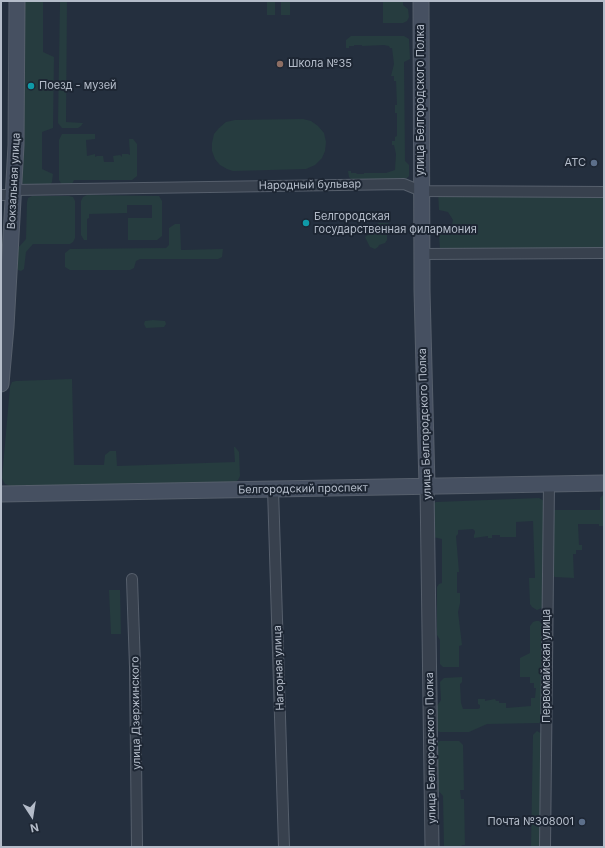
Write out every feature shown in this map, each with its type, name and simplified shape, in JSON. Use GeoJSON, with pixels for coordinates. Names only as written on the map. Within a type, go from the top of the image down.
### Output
{"type":"FeatureCollection","features":[{"type":"Feature","properties":{"kind":"main road","name":"Вокзальная улица"},"geometry":{"type":"LineString","coordinates":[[1,384],[9,193],[16,145],[17,1]]}},
{"type":"Feature","properties":{"kind":"main road","name":"улица Белгородского Полка"},"geometry":{"type":"LineString","coordinates":[[421,1],[421,191],[427,486]]}},
{"type":"Feature","properties":{"kind":"main road","name":"Белгородский проспект"},"geometry":{"type":"LineString","coordinates":[[1,494],[604,483]]}},
{"type":"Feature","properties":{"kind":"street","name":"Народный бульвар"},"geometry":{"type":"LineString","coordinates":[[9,193],[404,184],[421,191],[604,192]]}},
{"type":"Feature","properties":{"kind":"street"},"geometry":{"type":"LineString","coordinates":[[422,254],[604,253]]}},
{"type":"Feature","properties":{"kind":"street","name":"Первомайская улица"},"geometry":{"type":"LineString","coordinates":[[545,847],[549,484]]}},
{"type":"Feature","properties":{"kind":"street","name":"улица Белгородского Полка"},"geometry":{"type":"LineString","coordinates":[[427,486],[432,847]]}},
{"type":"Feature","properties":{"kind":"street","name":"Нагорная улица"},"geometry":{"type":"LineString","coordinates":[[273,489],[284,847]]}},
{"type":"Feature","properties":{"kind":"street","name":"улица Дзержинского"},"geometry":{"type":"LineString","coordinates":[[132,579],[135,667],[137,847]]}},
{"type":"Feature","properties":{"kind":"green space"},"geometry":{"type":"Polygon","coordinates":[[[25,1],[43,1],[43,52],[54,57],[53,128],[42,132],[42,169],[53,174],[50,185],[25,186],[21,181],[25,1]]]}},
{"type":"Feature","properties":{"kind":"green space"},"geometry":{"type":"Polygon","coordinates":[[[60,1],[67,1],[66,122],[83,123],[78,128],[62,128],[58,123],[60,1]]]}},
{"type":"Feature","properties":{"kind":"green space"},"geometry":{"type":"Polygon","coordinates":[[[267,1],[275,1],[275,15],[267,15],[267,1]]]}},
{"type":"Feature","properties":{"kind":"green space"},"geometry":{"type":"Polygon","coordinates":[[[281,1],[290,1],[290,15],[281,15],[281,1]]]}},
{"type":"Feature","properties":{"kind":"green space"},"geometry":{"type":"Polygon","coordinates":[[[383,1],[403,1],[403,5],[408,9],[409,17],[407,21],[403,23],[383,23],[383,1]]]}},
{"type":"Feature","properties":{"kind":"green space"},"geometry":{"type":"Polygon","coordinates":[[[351,36],[404,36],[409,39],[410,59],[404,62],[405,161],[409,165],[409,176],[406,179],[352,180],[349,177],[348,171],[351,171],[351,173],[364,174],[386,173],[395,170],[396,154],[392,141],[395,141],[395,137],[397,136],[397,113],[395,113],[395,105],[397,105],[396,81],[394,81],[394,76],[391,76],[394,64],[392,48],[384,45],[354,45],[346,48],[346,40],[351,36]]]}},
{"type":"Feature","properties":{"kind":"green space"},"geometry":{"type":"Polygon","coordinates":[[[303,119],[311,121],[324,133],[326,142],[325,151],[322,158],[315,165],[306,169],[233,171],[220,165],[215,159],[212,151],[214,134],[226,122],[235,120],[303,119]]]}},
{"type":"Feature","properties":{"kind":"green space"},"geometry":{"type":"Polygon","coordinates":[[[62,134],[95,134],[95,139],[86,140],[87,156],[95,154],[95,157],[103,156],[104,162],[114,162],[113,156],[120,155],[122,157],[122,154],[130,155],[129,139],[133,139],[137,144],[137,176],[132,180],[74,180],[71,186],[62,185],[59,180],[59,140],[62,134]]]}},
{"type":"Feature","properties":{"kind":"green space"},"geometry":{"type":"Polygon","coordinates":[[[438,191],[604,192],[604,249],[440,250],[439,234],[448,232],[453,220],[448,212],[439,210],[438,191]]]}},
{"type":"Feature","properties":{"kind":"green space"},"geometry":{"type":"Polygon","coordinates":[[[87,195],[159,196],[162,201],[162,236],[157,240],[128,240],[128,218],[152,218],[152,205],[127,205],[127,213],[89,214],[89,218],[87,219],[87,240],[84,240],[81,235],[81,201],[83,197],[87,195]]]}},
{"type":"Feature","properties":{"kind":"green space"},"geometry":{"type":"Polygon","coordinates":[[[32,196],[73,197],[75,201],[75,238],[70,244],[33,244],[26,252],[24,269],[21,271],[17,268],[18,248],[26,239],[27,202],[28,198],[32,196]]]}},
{"type":"Feature","properties":{"kind":"green space"},"geometry":{"type":"Polygon","coordinates":[[[378,223],[388,223],[391,229],[387,234],[387,240],[385,243],[379,245],[375,249],[370,247],[365,237],[373,231],[378,223]]]}},
{"type":"Feature","properties":{"kind":"green space"},"geometry":{"type":"Polygon","coordinates":[[[175,224],[180,224],[181,250],[223,249],[222,257],[218,259],[140,259],[136,261],[134,268],[130,270],[70,270],[65,267],[65,253],[70,249],[166,248],[169,245],[169,228],[175,224]]]}},
{"type":"Feature","properties":{"kind":"green space"},"geometry":{"type":"Polygon","coordinates":[[[145,321],[165,321],[166,324],[164,327],[146,328],[144,324],[145,321]]]}},
{"type":"Feature","properties":{"kind":"green space"},"geometry":{"type":"Polygon","coordinates":[[[72,379],[74,465],[104,465],[105,455],[110,451],[116,451],[117,466],[235,462],[235,447],[239,452],[240,476],[238,480],[235,482],[11,486],[5,484],[2,478],[10,387],[12,382],[72,379]]]}},
{"type":"Feature","properties":{"kind":"green space"},"geometry":{"type":"Polygon","coordinates":[[[604,494],[604,526],[599,526],[599,524],[578,524],[579,545],[582,545],[582,550],[576,550],[576,554],[573,554],[574,578],[553,576],[553,510],[600,510],[600,498],[604,494]]]}},
{"type":"Feature","properties":{"kind":"green space"},"geometry":{"type":"Polygon","coordinates":[[[539,498],[544,501],[544,607],[537,610],[530,604],[529,578],[535,578],[533,521],[516,522],[516,537],[500,537],[500,535],[492,535],[492,538],[488,538],[488,536],[474,538],[475,531],[473,529],[458,530],[458,534],[456,536],[459,572],[457,572],[457,593],[460,593],[458,612],[462,645],[459,646],[459,667],[443,667],[440,664],[440,640],[437,635],[437,587],[442,583],[442,539],[433,537],[433,504],[436,502],[539,498]]]}},
{"type":"Feature","properties":{"kind":"green space"},"geometry":{"type":"Polygon","coordinates":[[[109,590],[120,590],[121,634],[111,634],[109,590]]]}},
{"type":"Feature","properties":{"kind":"green space"},"geometry":{"type":"Polygon","coordinates":[[[536,621],[539,621],[543,625],[542,721],[539,723],[487,724],[469,732],[440,732],[436,730],[435,709],[441,700],[440,682],[444,678],[462,677],[462,682],[460,684],[461,703],[463,709],[480,708],[478,699],[485,699],[485,701],[495,699],[496,701],[499,701],[499,703],[506,703],[506,708],[531,706],[531,698],[535,698],[536,688],[534,688],[534,683],[530,683],[530,677],[520,677],[520,658],[530,653],[530,626],[536,621]]]}},
{"type":"Feature","properties":{"kind":"green space"},"geometry":{"type":"Polygon","coordinates":[[[537,731],[542,734],[541,847],[531,847],[533,735],[537,731]]]}},
{"type":"Feature","properties":{"kind":"green space"},"geometry":{"type":"Polygon","coordinates":[[[440,741],[459,741],[463,745],[464,790],[460,790],[461,799],[464,799],[465,845],[462,845],[461,847],[444,847],[443,796],[437,789],[437,743],[440,741]]]}},
{"type":"Feature","properties":{"kind":"place","name":"Школа №35"},"geometry":{"type":"Point","coordinates":[280,64]}},
{"type":"Feature","properties":{"kind":"place","name":"Поезд - музей"},"geometry":{"type":"Point","coordinates":[31,86]}},
{"type":"Feature","properties":{"kind":"place","name":"АТС"},"geometry":{"type":"Point","coordinates":[594,163]}},
{"type":"Feature","properties":{"kind":"place","name":"Белгородская государственная филармония"},"geometry":{"type":"Point","coordinates":[306,223]}},
{"type":"Feature","properties":{"kind":"place","name":"Почта №308001"},"geometry":{"type":"Point","coordinates":[582,822]}}]}
